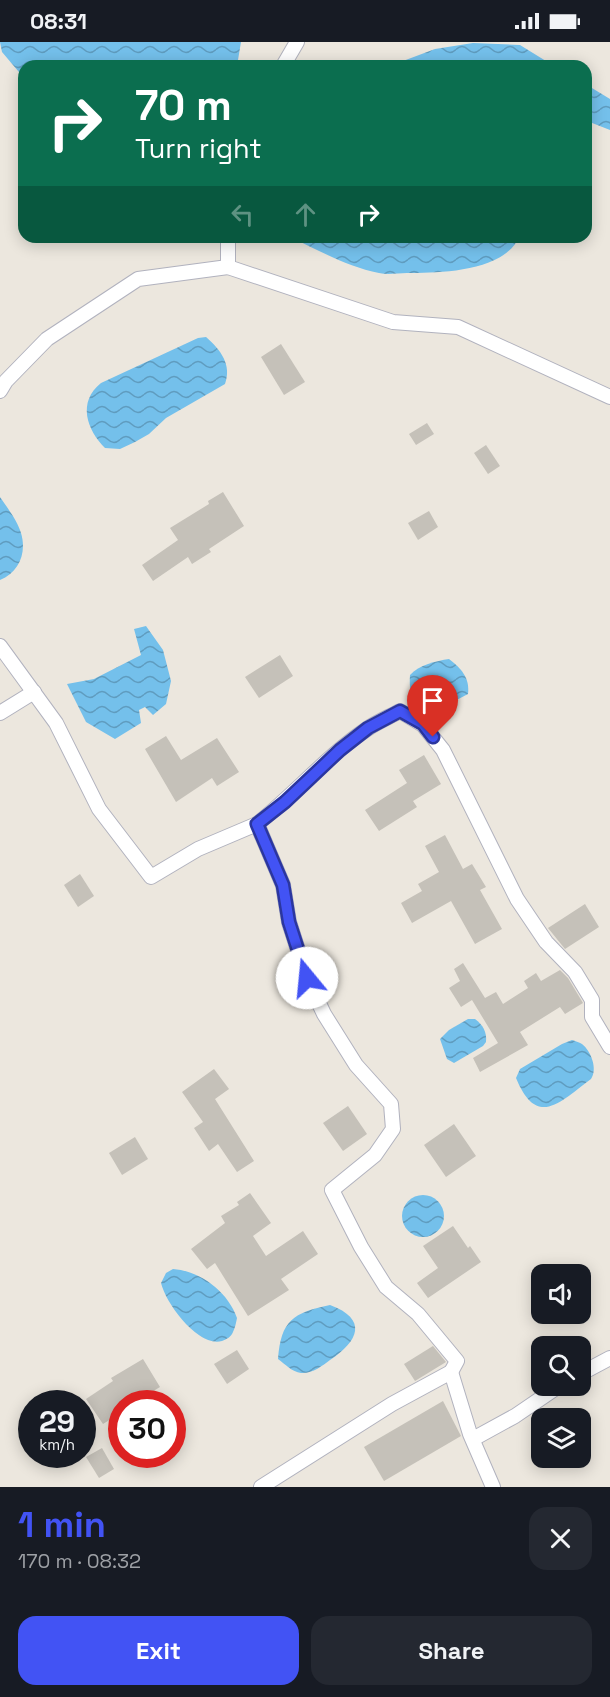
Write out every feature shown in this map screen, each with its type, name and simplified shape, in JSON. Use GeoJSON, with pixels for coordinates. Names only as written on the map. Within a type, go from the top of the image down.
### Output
{"type":"FeatureCollection","features":[{"type":"Feature","properties":{"kind":"street"},"geometry":{"type":"LineString","coordinates":[[286,60],[297,42]]}},
{"type":"Feature","properties":{"kind":"street"},"geometry":{"type":"LineString","coordinates":[[228,243],[228,267]]}},
{"type":"Feature","properties":{"kind":"street"},"geometry":{"type":"LineString","coordinates":[[0,391],[6,381],[47,339],[138,279],[228,267],[393,322],[458,327],[610,398]]}},
{"type":"Feature","properties":{"kind":"street"},"geometry":{"type":"LineString","coordinates":[[0,646],[56,723],[99,809],[151,877],[198,849],[257,824],[285,802],[331,757],[368,728],[400,711],[423,724],[443,750],[517,899],[546,942],[575,972],[592,1000],[592,1017],[610,1047]]}},
{"type":"Feature","properties":{"kind":"street"},"geometry":{"type":"LineString","coordinates":[[0,713],[34,692]]}},
{"type":"Feature","properties":{"kind":"street"},"geometry":{"type":"LineString","coordinates":[[257,824],[283,885],[289,922],[307,978],[324,1014],[356,1065],[391,1104],[393,1129],[375,1155],[332,1190],[361,1247],[386,1287],[418,1314],[457,1361],[451,1372],[393,1404],[261,1487]]}},
{"type":"Feature","properties":{"kind":"street"},"geometry":{"type":"LineString","coordinates":[[591,1368],[610,1358]]}},
{"type":"Feature","properties":{"kind":"street"},"geometry":{"type":"LineString","coordinates":[[451,1372],[472,1439],[492,1487]]}},
{"type":"Feature","properties":{"kind":"street"},"geometry":{"type":"LineString","coordinates":[[472,1439],[515,1416],[544,1396]]}},
{"type":"Feature","properties":{"kind":"water"},"geometry":{"type":"Polygon","coordinates":[[[0,42],[241,42],[238,60],[18,60],[18,71],[2,52],[0,42]]]}},
{"type":"Feature","properties":{"kind":"water"},"geometry":{"type":"Polygon","coordinates":[[[473,43],[520,45],[544,60],[406,60],[435,49],[473,43]]]}},
{"type":"Feature","properties":{"kind":"water"},"geometry":{"type":"Polygon","coordinates":[[[592,88],[610,99],[610,130],[592,123],[592,88]]]}},
{"type":"Feature","properties":{"kind":"water"},"geometry":{"type":"Polygon","coordinates":[[[302,243],[515,243],[500,257],[485,264],[453,271],[379,273],[333,258],[302,243]]]}},
{"type":"Feature","properties":{"kind":"water"},"geometry":{"type":"Polygon","coordinates":[[[206,337],[224,358],[227,370],[225,384],[166,418],[149,434],[135,442],[120,449],[105,448],[93,433],[87,416],[89,399],[101,383],[198,338],[206,337]]]}},
{"type":"Feature","properties":{"kind":"water"},"geometry":{"type":"Polygon","coordinates":[[[0,497],[20,529],[23,548],[17,567],[7,577],[0,580],[0,497]]]}},
{"type":"Feature","properties":{"kind":"water"},"geometry":{"type":"Polygon","coordinates":[[[146,626],[163,650],[171,681],[166,704],[153,715],[145,707],[139,710],[141,723],[115,739],[86,722],[67,684],[94,679],[141,655],[134,629],[146,626]]]}},
{"type":"Feature","properties":{"kind":"water"},"geometry":{"type":"Polygon","coordinates":[[[449,659],[464,674],[468,683],[468,694],[424,715],[414,703],[410,675],[423,666],[449,659]]]}},
{"type":"Feature","properties":{"kind":"water"},"geometry":{"type":"Polygon","coordinates":[[[468,1019],[475,1019],[482,1026],[486,1042],[454,1063],[447,1059],[440,1039],[449,1030],[468,1019]]]}},
{"type":"Feature","properties":{"kind":"water"},"geometry":{"type":"Polygon","coordinates":[[[572,1040],[582,1044],[591,1056],[594,1070],[591,1079],[569,1096],[550,1106],[541,1107],[532,1103],[524,1094],[516,1078],[520,1069],[572,1040]]]}},
{"type":"Feature","properties":{"kind":"water"},"geometry":{"type":"Polygon","coordinates":[[[423,1195],[431,1196],[438,1201],[443,1208],[443,1224],[438,1231],[431,1236],[423,1237],[415,1236],[408,1231],[403,1224],[402,1216],[403,1208],[408,1201],[415,1196],[423,1195]]]}},
{"type":"Feature","properties":{"kind":"water"},"geometry":{"type":"Polygon","coordinates":[[[173,1269],[194,1274],[212,1284],[227,1300],[237,1318],[229,1338],[213,1341],[203,1338],[176,1312],[161,1283],[166,1273],[173,1269]]]}},
{"type":"Feature","properties":{"kind":"water"},"geometry":{"type":"Polygon","coordinates":[[[330,1305],[350,1317],[354,1324],[353,1338],[348,1345],[317,1369],[305,1373],[292,1369],[278,1359],[282,1335],[291,1320],[307,1311],[330,1305]]]}},
{"type":"Feature","properties":{"kind":"building"},"geometry":{"type":"Polygon","coordinates":[[[281,344],[305,382],[284,395],[261,357],[281,344]]]}},
{"type":"Feature","properties":{"kind":"building"},"geometry":{"type":"Polygon","coordinates":[[[427,423],[434,434],[416,445],[409,434],[427,423]]]}},
{"type":"Feature","properties":{"kind":"building"},"geometry":{"type":"Polygon","coordinates":[[[486,445],[500,466],[488,474],[474,453],[486,445]]]}},
{"type":"Feature","properties":{"kind":"building"},"geometry":{"type":"Polygon","coordinates":[[[223,492],[244,526],[209,549],[211,552],[192,564],[188,557],[153,581],[142,565],[178,540],[170,528],[209,504],[208,501],[223,492]]]}},
{"type":"Feature","properties":{"kind":"building"},"geometry":{"type":"Polygon","coordinates":[[[429,511],[438,527],[418,540],[408,523],[429,511]]]}},
{"type":"Feature","properties":{"kind":"building"},"geometry":{"type":"Polygon","coordinates":[[[280,655],[293,676],[259,698],[245,677],[280,655]]]}},
{"type":"Feature","properties":{"kind":"building"},"geometry":{"type":"Polygon","coordinates":[[[166,736],[181,760],[217,738],[239,772],[217,786],[212,778],[176,802],[145,749],[166,736]]]}},
{"type":"Feature","properties":{"kind":"building"},"geometry":{"type":"Polygon","coordinates":[[[424,755],[441,784],[413,801],[417,807],[379,831],[365,810],[407,783],[399,770],[424,755]]]}},
{"type":"Feature","properties":{"kind":"building"},"geometry":{"type":"Polygon","coordinates":[[[445,835],[463,869],[472,864],[486,887],[480,890],[502,929],[475,944],[451,901],[412,923],[401,903],[422,891],[418,884],[439,872],[425,846],[445,835]]]}},
{"type":"Feature","properties":{"kind":"building"},"geometry":{"type":"Polygon","coordinates":[[[80,874],[94,896],[78,907],[64,885],[80,874]]]}},
{"type":"Feature","properties":{"kind":"building"},"geometry":{"type":"Polygon","coordinates":[[[585,904],[599,927],[565,949],[548,928],[585,904]]]}},
{"type":"Feature","properties":{"kind":"building"},"geometry":{"type":"Polygon","coordinates":[[[463,963],[485,998],[496,992],[503,1004],[528,988],[524,981],[536,973],[541,981],[560,970],[568,978],[583,1003],[565,1014],[560,1007],[520,1032],[528,1045],[480,1072],[473,1058],[498,1043],[472,1000],[461,1007],[449,988],[460,981],[454,969],[463,963]]]}},
{"type":"Feature","properties":{"kind":"building"},"geometry":{"type":"Polygon","coordinates":[[[214,1069],[229,1089],[215,1099],[254,1161],[237,1172],[218,1144],[209,1151],[194,1128],[203,1122],[182,1092],[214,1069]]]}},
{"type":"Feature","properties":{"kind":"building"},"geometry":{"type":"Polygon","coordinates":[[[348,1106],[367,1134],[343,1151],[323,1123],[348,1106]]]}},
{"type":"Feature","properties":{"kind":"building"},"geometry":{"type":"Polygon","coordinates":[[[454,1124],[476,1156],[446,1177],[424,1145],[454,1124]]]}},
{"type":"Feature","properties":{"kind":"building"},"geometry":{"type":"Polygon","coordinates":[[[135,1137],[148,1159],[122,1175],[109,1153],[135,1137]]]}},
{"type":"Feature","properties":{"kind":"building"},"geometry":{"type":"Polygon","coordinates":[[[250,1193],[271,1223],[253,1236],[266,1256],[303,1231],[318,1254],[281,1279],[289,1290],[248,1316],[215,1263],[207,1269],[191,1249],[225,1223],[221,1216],[239,1205],[237,1202],[250,1193]]]}},
{"type":"Feature","properties":{"kind":"building"},"geometry":{"type":"Polygon","coordinates":[[[453,1226],[481,1262],[428,1298],[417,1283],[438,1268],[423,1246],[453,1226]]]}},
{"type":"Feature","properties":{"kind":"building"},"geometry":{"type":"Polygon","coordinates":[[[433,1346],[446,1362],[415,1381],[404,1364],[433,1346]]]}},
{"type":"Feature","properties":{"kind":"building"},"geometry":{"type":"Polygon","coordinates":[[[237,1350],[249,1369],[227,1384],[214,1364],[237,1350]]]}},
{"type":"Feature","properties":{"kind":"building"},"geometry":{"type":"Polygon","coordinates":[[[143,1359],[160,1387],[155,1390],[108,1390],[108,1421],[103,1424],[96,1414],[96,1392],[113,1381],[111,1378],[143,1359]]]}},
{"type":"Feature","properties":{"kind":"building"},"geometry":{"type":"Polygon","coordinates":[[[443,1401],[461,1436],[384,1481],[364,1447],[443,1401]]]}},
{"type":"Feature","properties":{"kind":"building"},"geometry":{"type":"Polygon","coordinates":[[[102,1448],[108,1458],[108,1468],[114,1469],[99,1478],[93,1468],[96,1468],[96,1451],[102,1448]]]}},
{"type":"Feature","properties":{"kind":"route"},"geometry":{"type":"LineString","coordinates":[[307,978],[289,922],[283,885],[257,824],[285,802],[331,757],[368,728],[400,711],[423,724],[433,737]]}}]}
